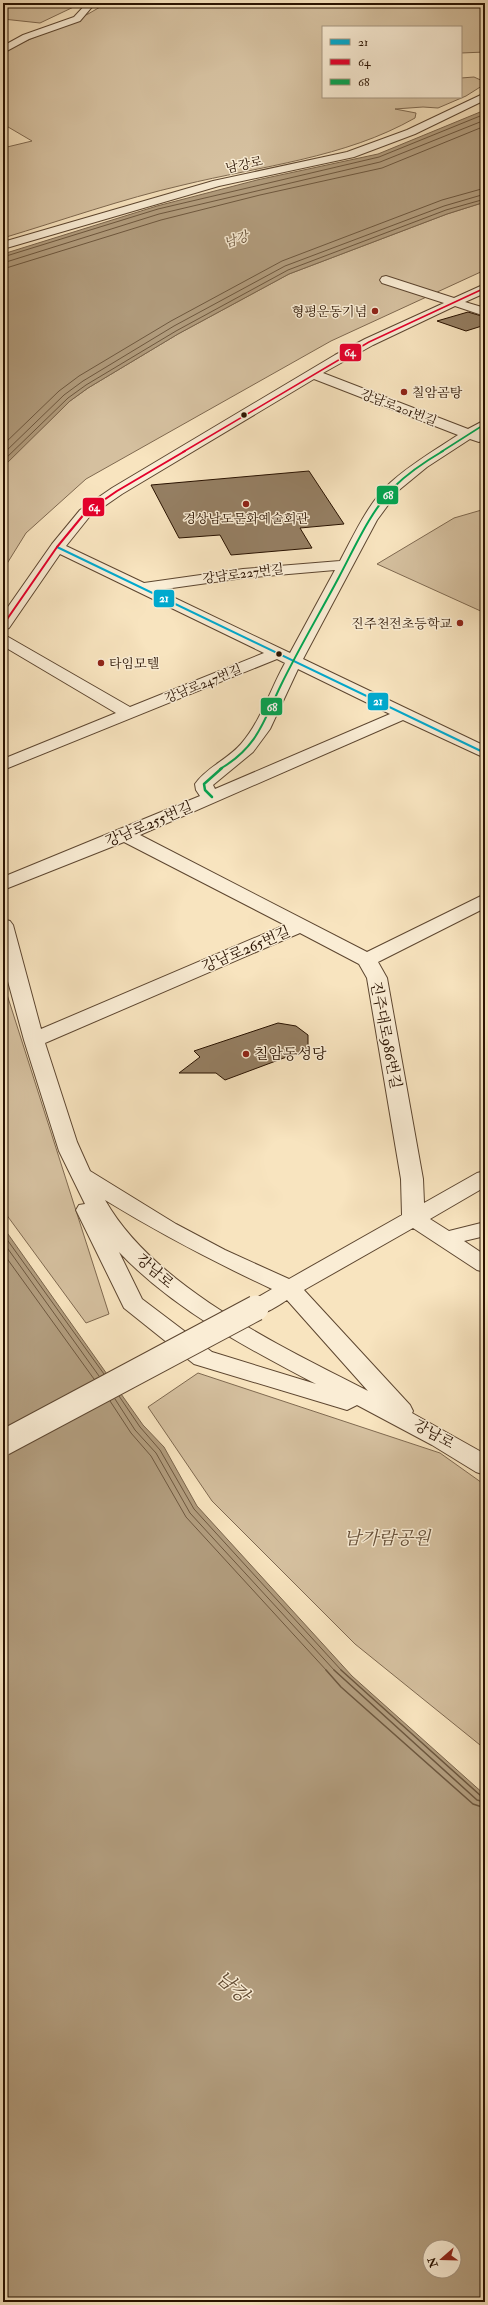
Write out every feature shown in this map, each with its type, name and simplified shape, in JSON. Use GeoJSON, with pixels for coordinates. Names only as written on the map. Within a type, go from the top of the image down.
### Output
{"type":"FeatureCollection","features":[{"type":"Feature","properties":{"kind":"street"},"geometry":{"type":"LineString","coordinates":[[3,50],[26,37],[77,19],[88,6],[95,3]]}},
{"type":"Feature","properties":{"kind":"street","name":"남강로"},"geometry":{"type":"LineString","coordinates":[[3,246],[210,185],[350,155],[411,132],[485,96]]}},
{"type":"Feature","properties":{"kind":"street","name":"남강로"},"geometry":{"type":"LineString","coordinates":[[3,256],[31,244],[175,201],[358,159],[393,149],[485,107]]}},
{"type":"Feature","properties":{"kind":"street"},"geometry":{"type":"LineString","coordinates":[[386,280],[485,312]]}},
{"type":"Feature","properties":{"kind":"street"},"geometry":{"type":"LineString","coordinates":[[3,624],[57,547],[85,513],[117,492],[369,342],[485,288]]}},
{"type":"Feature","properties":{"kind":"street","name":"강남로201번길"},"geometry":{"type":"LineString","coordinates":[[313,374],[485,440]]}},
{"type":"Feature","properties":{"kind":"street"},"geometry":{"type":"LineString","coordinates":[[212,797],[205,790],[204,784],[218,770],[232,762],[247,748],[264,725],[281,685],[370,518],[394,487],[422,464],[485,424]]}},
{"type":"Feature","properties":{"kind":"street"},"geometry":{"type":"LineString","coordinates":[[57,547],[485,753]]}},
{"type":"Feature","properties":{"kind":"street","name":"강남로227번길"},"geometry":{"type":"LineString","coordinates":[[141,588],[237,573],[290,567],[346,565]]}},
{"type":"Feature","properties":{"kind":"street"},"geometry":{"type":"LineString","coordinates":[[3,638],[128,713]]}},
{"type":"Feature","properties":{"kind":"street","name":"강남로247번길"},"geometry":{"type":"LineString","coordinates":[[3,765],[277,653]]}},
{"type":"Feature","properties":{"kind":"street","name":"강남로255번길"},"geometry":{"type":"LineString","coordinates":[[3,884],[125,835],[403,714]]}},
{"type":"Feature","properties":{"kind":"street","name":"강남로265번길"},"geometry":{"type":"LineString","coordinates":[[125,835],[299,926]]}},
{"type":"Feature","properties":{"kind":"street","name":"진주대로986번길"},"geometry":{"type":"LineString","coordinates":[[414,1219],[412,1180],[377,978],[367,960],[485,900]]}},
{"type":"Feature","properties":{"kind":"street","name":"강남로"},"geometry":{"type":"LineString","coordinates":[[3,925],[34,1040],[62,1129],[80,1174],[108,1223],[129,1249],[176,1290],[253,1340],[314,1374],[409,1420],[485,1466]]}},
{"type":"Feature","properties":{"kind":"street"},"geometry":{"type":"LineString","coordinates":[[299,926],[367,960]]}},
{"type":"Feature","properties":{"kind":"street","name":"강남로265번길"},"geometry":{"type":"LineString","coordinates":[[34,1040],[299,926]]}},
{"type":"Feature","properties":{"kind":"street"},"geometry":{"type":"LineString","coordinates":[[80,1174],[168,1229],[217,1255],[289,1288],[409,1420]]}},
{"type":"Feature","properties":{"kind":"street"},"geometry":{"type":"LineString","coordinates":[[80,1174],[80,1196],[132,1303],[203,1358],[409,1420]]}},
{"type":"Feature","properties":{"kind":"street"},"geometry":{"type":"LineString","coordinates":[[3,1443],[256,1308],[485,1178]]}},
{"type":"Feature","properties":{"kind":"street"},"geometry":{"type":"LineString","coordinates":[[414,1219],[485,1265]]}},
{"type":"Feature","properties":{"kind":"street"},"geometry":{"type":"LineString","coordinates":[[446,1239],[485,1229]]}},
{"type":"Feature","properties":{"kind":"green space"},"geometry":{"type":"Polygon","coordinates":[[[3,3],[82,3],[40,23],[3,19],[3,3]]]}},
{"type":"Feature","properties":{"kind":"green space"},"geometry":{"type":"Polygon","coordinates":[[[107,3],[485,3],[485,52],[462,53],[462,26],[322,26],[322,98],[461,98],[438,108],[423,107],[395,109],[416,113],[415,118],[388,132],[331,152],[160,191],[115,203],[3,238],[3,148],[32,141],[3,124],[3,51],[88,14],[107,3]]]}},
{"type":"Feature","properties":{"kind":"green space"},"geometry":{"type":"Polygon","coordinates":[[[474,77],[485,82],[485,84],[462,98],[462,78],[474,77]]]}},
{"type":"Feature","properties":{"kind":"green space"},"geometry":{"type":"Polygon","coordinates":[[[485,202],[485,270],[331,341],[86,479],[26,533],[3,570],[3,466],[70,401],[88,388],[178,334],[289,274],[447,214],[485,202]]]}},
{"type":"Feature","properties":{"kind":"green space"},"geometry":{"type":"Polygon","coordinates":[[[485,509],[485,613],[377,564],[454,518],[485,509]]]}},
{"type":"Feature","properties":{"kind":"green space"},"geometry":{"type":"Polygon","coordinates":[[[3,982],[109,1314],[86,1323],[3,1210],[3,982]]]}},
{"type":"Feature","properties":{"kind":"green space","name":"남가람공원"},"geometry":{"type":"Polygon","coordinates":[[[198,1373],[440,1453],[485,1485],[485,1749],[355,1644],[212,1501],[148,1407],[198,1373]]]}},
{"type":"Feature","properties":{"kind":"water","name":"남강"},"geometry":{"type":"Polygon","coordinates":[[[485,110],[485,202],[447,214],[289,274],[178,334],[88,388],[70,401],[3,467],[3,254],[157,206],[257,180],[378,154],[485,110]]]}},
{"type":"Feature","properties":{"kind":"water","name":"남강"},"geometry":{"type":"Polygon","coordinates":[[[3,1227],[143,1425],[164,1447],[197,1506],[352,1676],[485,1795],[485,2302],[3,2302],[3,1227]]]}},
{"type":"Feature","properties":{"kind":"building"},"geometry":{"type":"Polygon","coordinates":[[[468,312],[485,317],[485,325],[466,331],[437,321],[468,312]]]}},
{"type":"Feature","properties":{"kind":"building","name":"경상남도문화예술회관"},"geometry":{"type":"Polygon","coordinates":[[[309,471],[344,524],[300,528],[312,548],[231,555],[220,535],[179,538],[151,485],[309,471]]]}},
{"type":"Feature","properties":{"kind":"building","name":"칠암동성당"},"geometry":{"type":"Polygon","coordinates":[[[278,1023],[296,1026],[308,1035],[308,1049],[225,1080],[216,1073],[179,1073],[200,1057],[194,1051],[278,1023]]]}},
{"type":"Feature","properties":{"kind":"transit line","name":"64"},"geometry":{"type":"LineString","coordinates":[[3,625],[57,547],[85,513],[117,491],[340,358],[369,342],[485,288]]}},
{"type":"Feature","properties":{"kind":"transit line","name":"68"},"geometry":{"type":"LineString","coordinates":[[212,797],[205,790],[204,784],[218,770],[232,762],[247,748],[264,725],[281,685],[370,519],[394,487],[422,464],[485,424]]}},
{"type":"Feature","properties":{"kind":"transit line","name":"21"},"geometry":{"type":"LineString","coordinates":[[57,547],[485,753]]}},
{"type":"Feature","properties":{"kind":"place","name":"형평운동기념"},"geometry":{"type":"Point","coordinates":[375,311]}},
{"type":"Feature","properties":{"kind":"place","name":"칠암곰탕"},"geometry":{"type":"Point","coordinates":[404,392]}},
{"type":"Feature","properties":{"kind":"place","name":"경상남도문화예술회관"},"geometry":{"type":"Point","coordinates":[246,504]}},
{"type":"Feature","properties":{"kind":"place","name":"진주천전초등학교"},"geometry":{"type":"Point","coordinates":[460,623]}},
{"type":"Feature","properties":{"kind":"place","name":"타임모텔"},"geometry":{"type":"Point","coordinates":[101,663]}},
{"type":"Feature","properties":{"kind":"place","name":"칠암동성당"},"geometry":{"type":"Point","coordinates":[246,1054]}}]}
